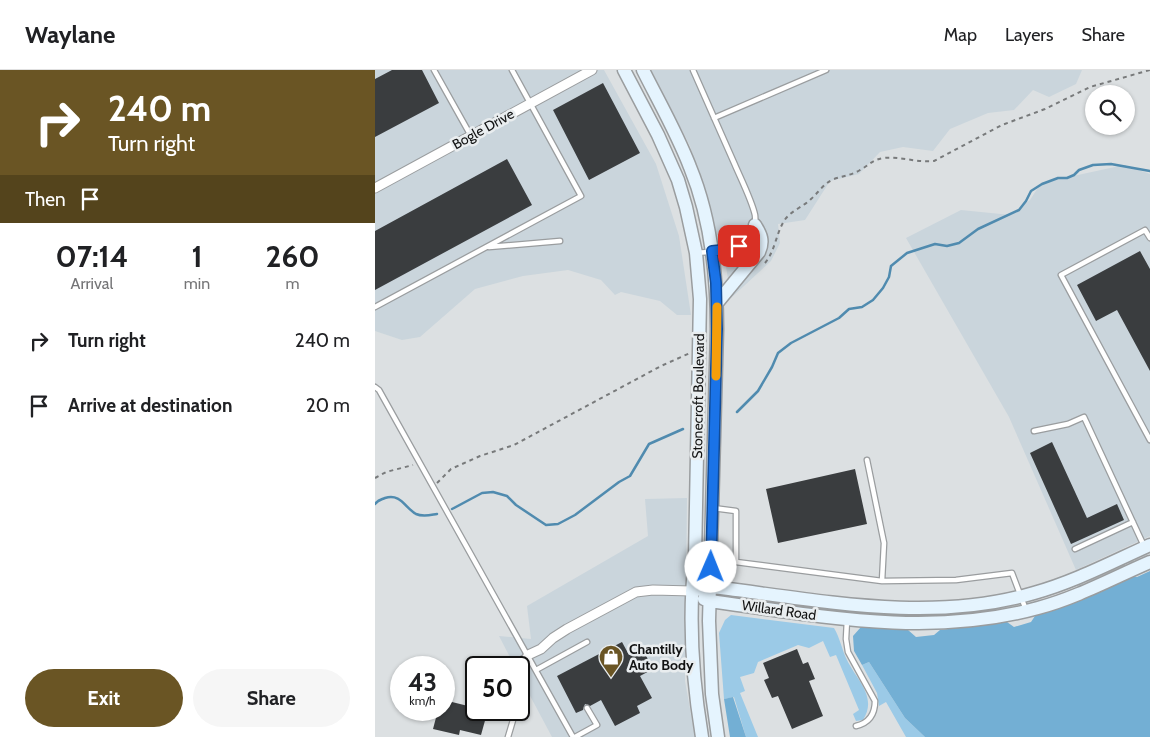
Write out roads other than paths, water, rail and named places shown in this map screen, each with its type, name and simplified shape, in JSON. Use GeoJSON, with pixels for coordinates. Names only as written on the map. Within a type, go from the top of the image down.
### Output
{"type":"FeatureCollection","features":[{"type":"Feature","properties":{"kind":"main road","name":"Stonecroft Boulevard"},"geometry":{"type":"LineString","coordinates":[[624,70],[658,135],[678,180],[689,216],[696,253],[700,299],[695,558],[691,591],[693,681],[701,737]]}},
{"type":"Feature","properties":{"kind":"main road","name":"Stonecroft Boulevard"},"geometry":{"type":"LineString","coordinates":[[643,70],[669,120],[691,169],[703,204],[712,251],[717,303],[710,669],[718,737]]}},
{"type":"Feature","properties":{"kind":"main road"},"geometry":{"type":"LineString","coordinates":[[717,303],[759,252],[762,244],[761,236],[755,225]]}},
{"type":"Feature","properties":{"kind":"main road","name":"Willard Road"},"geometry":{"type":"LineString","coordinates":[[691,591],[711,587],[872,606],[930,608],[959,606],[998,602],[1064,583],[1147,546]]}},
{"type":"Feature","properties":{"kind":"main road","name":"Willard Road"},"geometry":{"type":"LineString","coordinates":[[691,591],[710,601],[863,622],[953,622],[1000,617],[1026,611],[1070,597],[1150,562]]}},
{"type":"Feature","properties":{"kind":"street","name":"Bogle Drive"},"geometry":{"type":"LineString","coordinates":[[375,188],[592,70]]}},
{"type":"Feature","properties":{"kind":"street"},"geometry":{"type":"LineString","coordinates":[[528,655],[541,649],[567,629],[636,592],[653,590],[691,591]]}},
{"type":"Feature","properties":{"kind":"lane"},"geometry":{"type":"LineString","coordinates":[[435,70],[471,136]]}},
{"type":"Feature","properties":{"kind":"lane"},"geometry":{"type":"LineString","coordinates":[[375,307],[581,196],[512,70]]}},
{"type":"Feature","properties":{"kind":"lane"},"geometry":{"type":"LineString","coordinates":[[693,70],[755,215],[754,233],[748,241],[731,249],[696,253]]}},
{"type":"Feature","properties":{"kind":"lane"},"geometry":{"type":"LineString","coordinates":[[714,118],[826,70]]}},
{"type":"Feature","properties":{"kind":"lane"},"geometry":{"type":"LineString","coordinates":[[1150,238],[1148,228],[1061,275],[1150,440]]}},
{"type":"Feature","properties":{"kind":"lane"},"geometry":{"type":"LineString","coordinates":[[485,247],[560,240]]}},
{"type":"Feature","properties":{"kind":"lane"},"geometry":{"type":"LineString","coordinates":[[375,387],[379,390],[432,488],[574,737],[597,725],[587,708]]}},
{"type":"Feature","properties":{"kind":"lane"},"geometry":{"type":"LineString","coordinates":[[1034,431],[1068,424],[1084,417],[1133,522],[1147,546]]}},
{"type":"Feature","properties":{"kind":"lane"},"geometry":{"type":"LineString","coordinates":[[867,460],[884,543],[882,581]]}},
{"type":"Feature","properties":{"kind":"lane"},"geometry":{"type":"LineString","coordinates":[[712,508],[736,511],[736,562],[882,581],[956,580],[1013,572],[1026,611]]}},
{"type":"Feature","properties":{"kind":"lane"},"geometry":{"type":"LineString","coordinates":[[1075,549],[1133,522]]}},
{"type":"Feature","properties":{"kind":"lane"},"geometry":{"type":"LineString","coordinates":[[847,620],[846,639],[848,652],[869,687],[875,701],[875,707],[870,719],[866,724],[856,726]]}},
{"type":"Feature","properties":{"kind":"lane"},"geometry":{"type":"LineString","coordinates":[[536,670],[587,642]]}},
{"type":"Feature","properties":{"kind":"lane"},"geometry":{"type":"LineString","coordinates":[[508,737],[513,721]]}},
{"type":"Feature","properties":{"kind":"waterway"},"geometry":{"type":"LineString","coordinates":[[737,412],[758,391],[778,353],[791,343],[839,318],[849,309],[862,307],[873,300],[889,277],[891,266],[907,253],[935,244],[947,246],[959,243],[978,229],[1019,210],[1031,191],[1042,184],[1058,178],[1067,178],[1079,170],[1093,165],[1111,164],[1150,171]]}},
{"type":"Feature","properties":{"kind":"waterway"},"geometry":{"type":"LineString","coordinates":[[452,509],[482,493],[493,492],[507,496],[516,505],[546,525],[558,524],[575,515],[630,476],[649,444],[683,429]]}},
{"type":"Feature","properties":{"kind":"waterway"},"geometry":{"type":"LineString","coordinates":[[375,504],[390,497],[399,499],[416,514],[424,516],[437,514]]}},
{"type":"Feature","properties":{"kind":"place","name":"Chantilly Auto Body"},"geometry":{"type":"Point","coordinates":[611,678]}}]}
